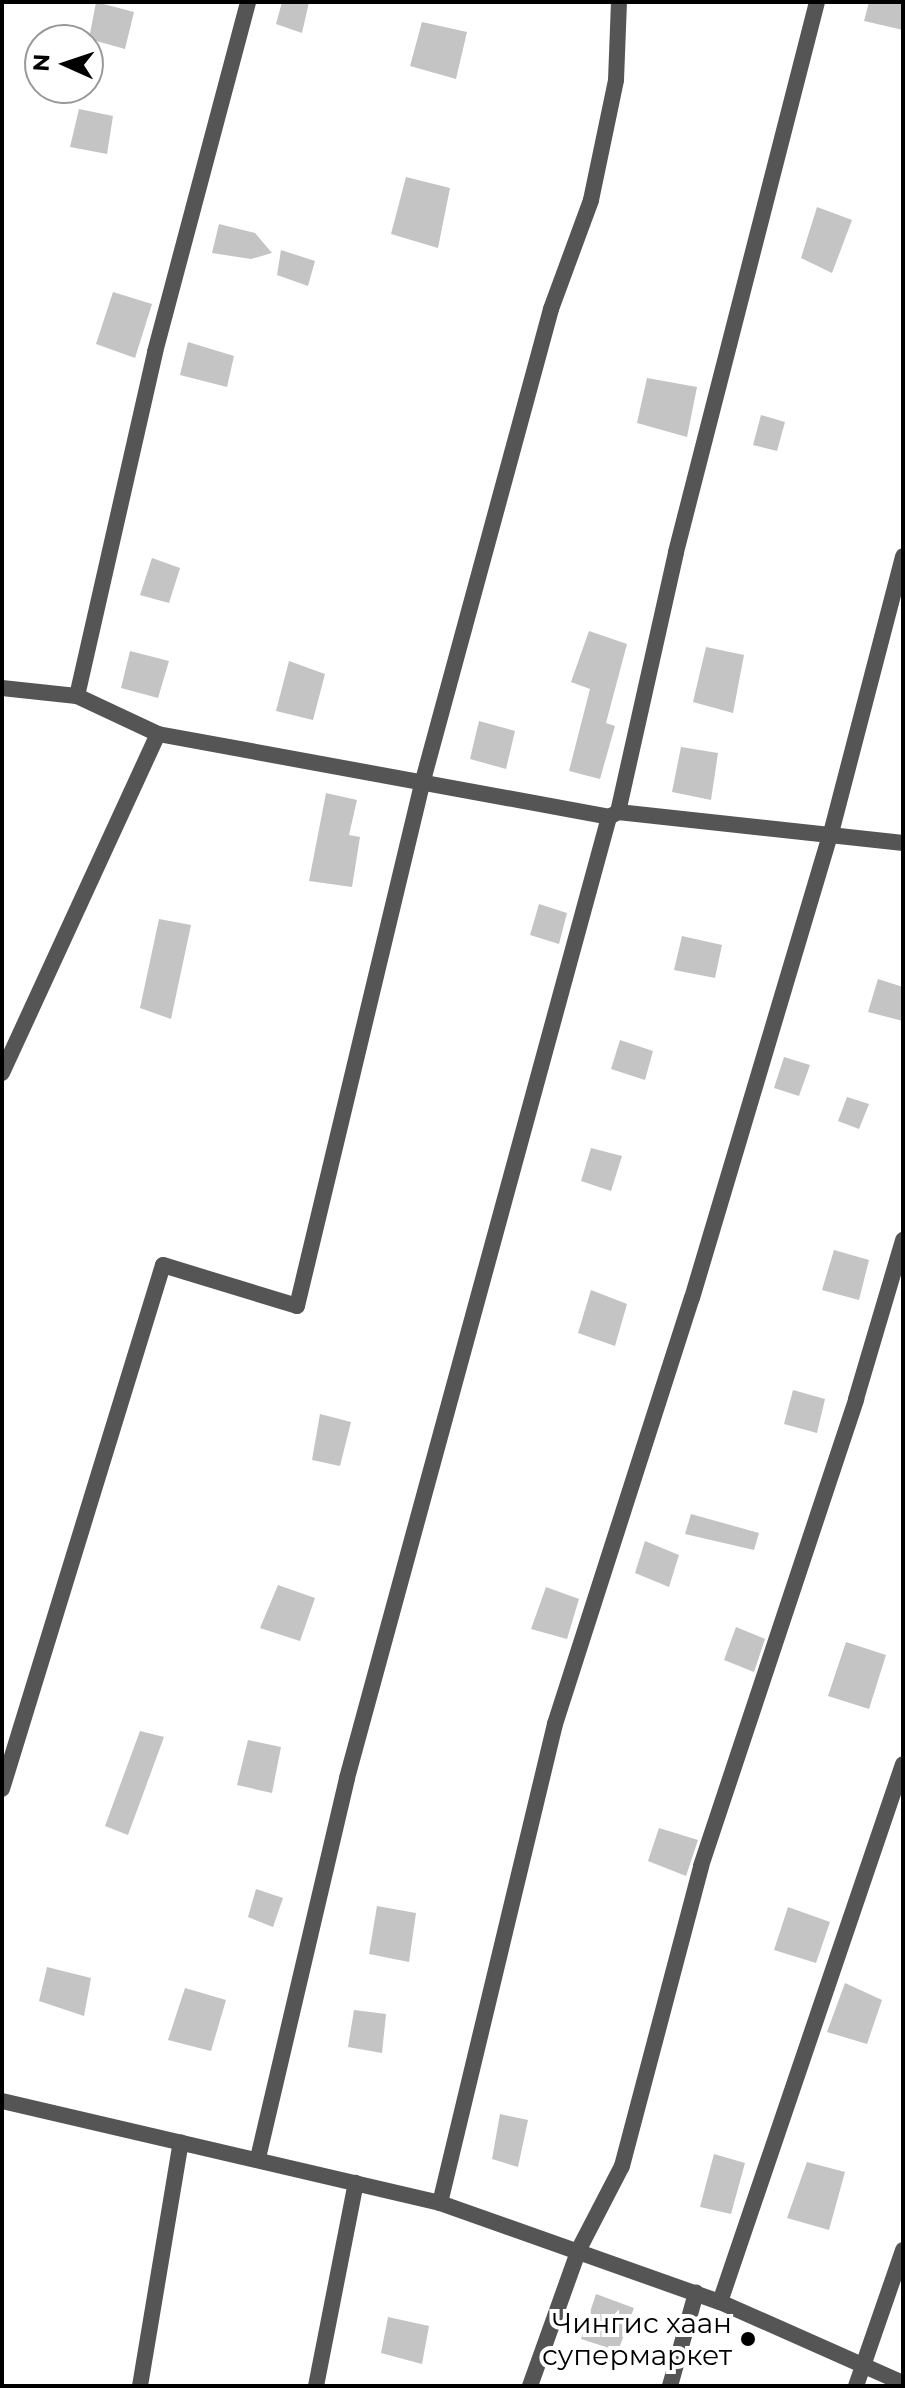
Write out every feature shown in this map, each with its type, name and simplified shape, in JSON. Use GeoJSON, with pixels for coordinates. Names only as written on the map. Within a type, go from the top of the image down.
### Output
{"type":"FeatureCollection","features":[{"type":"Feature","properties":{"kind":"street"},"geometry":{"type":"LineString","coordinates":[[77,696],[155,352],[248,2]]}},
{"type":"Feature","properties":{"kind":"street"},"geometry":{"type":"LineString","coordinates":[[2,1789],[163,1265],[297,1306],[422,784],[551,309],[591,200],[616,80],[619,2]]}},
{"type":"Feature","properties":{"kind":"street"},"geometry":{"type":"LineString","coordinates":[[258,2158],[347,1778],[613,814],[676,552],[817,2]]}},
{"type":"Feature","properties":{"kind":"street"},"geometry":{"type":"LineString","coordinates":[[440,2203],[555,1724],[692,1298],[831,833],[903,556]]}},
{"type":"Feature","properties":{"kind":"street"},"geometry":{"type":"LineString","coordinates":[[2,688],[77,696],[158,734],[422,784],[613,814],[831,833],[903,843]]}},
{"type":"Feature","properties":{"kind":"street"},"geometry":{"type":"LineString","coordinates":[[2,1073],[158,734]]}},
{"type":"Feature","properties":{"kind":"street"},"geometry":{"type":"LineString","coordinates":[[530,2386],[579,2249],[622,2166],[701,1866],[856,1399],[903,1240]]}},
{"type":"Feature","properties":{"kind":"street"},"geometry":{"type":"LineString","coordinates":[[720,2302],[903,1764]]}},
{"type":"Feature","properties":{"kind":"street"},"geometry":{"type":"LineString","coordinates":[[2,2101],[258,2158],[440,2203],[579,2249],[720,2302],[903,2383]]}},
{"type":"Feature","properties":{"kind":"street"},"geometry":{"type":"LineString","coordinates":[[140,2386],[181,2142]]}},
{"type":"Feature","properties":{"kind":"street"},"geometry":{"type":"LineString","coordinates":[[316,2386],[356,2183]]}},
{"type":"Feature","properties":{"kind":"street"},"geometry":{"type":"LineString","coordinates":[[856,2386],[903,2250]]}},
{"type":"Feature","properties":{"kind":"street"},"geometry":{"type":"LineString","coordinates":[[670,2386],[696,2293]]}},
{"type":"Feature","properties":{"kind":"building"},"geometry":{"type":"Polygon","coordinates":[[[96,2],[134,12],[125,49],[104,43],[104,24],[92,24],[96,2]]]}},
{"type":"Feature","properties":{"kind":"building"},"geometry":{"type":"Polygon","coordinates":[[[282,2],[309,2],[302,33],[276,24],[282,2]]]}},
{"type":"Feature","properties":{"kind":"building"},"geometry":{"type":"Polygon","coordinates":[[[869,2],[903,2],[903,30],[864,21],[869,2]]]}},
{"type":"Feature","properties":{"kind":"building"},"geometry":{"type":"Polygon","coordinates":[[[422,22],[467,32],[456,79],[410,66],[422,22]]]}},
{"type":"Feature","properties":{"kind":"building"},"geometry":{"type":"Polygon","coordinates":[[[79,109],[113,116],[107,154],[70,147],[79,109]]]}},
{"type":"Feature","properties":{"kind":"building"},"geometry":{"type":"Polygon","coordinates":[[[406,177],[450,188],[438,248],[391,234],[406,177]]]}},
{"type":"Feature","properties":{"kind":"building"},"geometry":{"type":"Polygon","coordinates":[[[817,207],[852,220],[832,273],[801,258],[817,207]]]}},
{"type":"Feature","properties":{"kind":"building"},"geometry":{"type":"Polygon","coordinates":[[[219,224],[255,233],[272,253],[251,259],[212,253],[219,224]]]}},
{"type":"Feature","properties":{"kind":"building"},"geometry":{"type":"Polygon","coordinates":[[[281,250],[315,261],[308,286],[277,275],[281,250]]]}},
{"type":"Feature","properties":{"kind":"building"},"geometry":{"type":"Polygon","coordinates":[[[113,292],[152,304],[135,358],[96,344],[113,292]]]}},
{"type":"Feature","properties":{"kind":"building"},"geometry":{"type":"Polygon","coordinates":[[[188,342],[234,356],[227,387],[180,375],[188,342]]]}},
{"type":"Feature","properties":{"kind":"building"},"geometry":{"type":"Polygon","coordinates":[[[647,378],[697,387],[687,437],[637,423],[647,378]]]}},
{"type":"Feature","properties":{"kind":"building"},"geometry":{"type":"Polygon","coordinates":[[[761,415],[785,422],[777,451],[753,445],[761,415]]]}},
{"type":"Feature","properties":{"kind":"building"},"geometry":{"type":"Polygon","coordinates":[[[152,558],[180,568],[169,603],[140,595],[152,558]]]}},
{"type":"Feature","properties":{"kind":"building"},"geometry":{"type":"Polygon","coordinates":[[[589,631],[627,644],[606,723],[615,726],[600,779],[569,771],[590,689],[571,682],[589,631]]]}},
{"type":"Feature","properties":{"kind":"building"},"geometry":{"type":"Polygon","coordinates":[[[706,647],[744,655],[733,713],[693,702],[706,647]]]}},
{"type":"Feature","properties":{"kind":"building"},"geometry":{"type":"Polygon","coordinates":[[[130,651],[169,661],[158,698],[121,688],[130,651]]]}},
{"type":"Feature","properties":{"kind":"building"},"geometry":{"type":"Polygon","coordinates":[[[289,661],[325,674],[313,720],[276,711],[289,661]]]}},
{"type":"Feature","properties":{"kind":"building"},"geometry":{"type":"Polygon","coordinates":[[[479,721],[515,731],[506,769],[470,759],[479,721]]]}},
{"type":"Feature","properties":{"kind":"building"},"geometry":{"type":"Polygon","coordinates":[[[681,747],[718,753],[711,800],[672,792],[681,747]]]}},
{"type":"Feature","properties":{"kind":"building"},"geometry":{"type":"Polygon","coordinates":[[[326,793],[357,800],[349,835],[360,837],[352,887],[309,881],[326,793]]]}},
{"type":"Feature","properties":{"kind":"building"},"geometry":{"type":"Polygon","coordinates":[[[539,904],[567,913],[559,944],[530,935],[539,904]]]}},
{"type":"Feature","properties":{"kind":"building"},"geometry":{"type":"Polygon","coordinates":[[[159,919],[191,925],[171,1019],[140,1008],[159,919]]]}},
{"type":"Feature","properties":{"kind":"building"},"geometry":{"type":"Polygon","coordinates":[[[682,936],[722,945],[715,978],[674,970],[682,936]]]}},
{"type":"Feature","properties":{"kind":"building"},"geometry":{"type":"Polygon","coordinates":[[[878,979],[903,987],[903,1021],[868,1012],[878,979]]]}},
{"type":"Feature","properties":{"kind":"building"},"geometry":{"type":"Polygon","coordinates":[[[620,1040],[653,1051],[645,1080],[611,1069],[620,1040]]]}},
{"type":"Feature","properties":{"kind":"building"},"geometry":{"type":"Polygon","coordinates":[[[784,1057],[810,1065],[799,1096],[774,1088],[784,1057]]]}},
{"type":"Feature","properties":{"kind":"building"},"geometry":{"type":"Polygon","coordinates":[[[847,1097],[869,1104],[859,1129],[838,1121],[847,1097]]]}},
{"type":"Feature","properties":{"kind":"building"},"geometry":{"type":"Polygon","coordinates":[[[591,1148],[622,1156],[611,1191],[581,1181],[591,1148]]]}},
{"type":"Feature","properties":{"kind":"building"},"geometry":{"type":"Polygon","coordinates":[[[834,1250],[869,1260],[859,1300],[822,1290],[834,1250]]]}},
{"type":"Feature","properties":{"kind":"building"},"geometry":{"type":"Polygon","coordinates":[[[591,1290],[627,1304],[615,1346],[578,1333],[591,1290]]]}},
{"type":"Feature","properties":{"kind":"building"},"geometry":{"type":"Polygon","coordinates":[[[793,1390],[825,1399],[817,1433],[784,1424],[793,1390]]]}},
{"type":"Feature","properties":{"kind":"building"},"geometry":{"type":"Polygon","coordinates":[[[320,1414],[351,1422],[340,1466],[312,1460],[320,1414]]]}},
{"type":"Feature","properties":{"kind":"building"},"geometry":{"type":"Polygon","coordinates":[[[691,1514],[759,1533],[754,1550],[685,1534],[691,1514]]]}},
{"type":"Feature","properties":{"kind":"building"},"geometry":{"type":"Polygon","coordinates":[[[645,1541],[679,1555],[669,1587],[635,1573],[645,1541]]]}},
{"type":"Feature","properties":{"kind":"building"},"geometry":{"type":"Polygon","coordinates":[[[278,1585],[315,1598],[300,1641],[260,1628],[278,1585]]]}},
{"type":"Feature","properties":{"kind":"building"},"geometry":{"type":"Polygon","coordinates":[[[546,1587],[579,1599],[567,1639],[531,1629],[546,1587]]]}},
{"type":"Feature","properties":{"kind":"building"},"geometry":{"type":"Polygon","coordinates":[[[736,1627],[765,1639],[754,1672],[724,1660],[736,1627]]]}},
{"type":"Feature","properties":{"kind":"building"},"geometry":{"type":"Polygon","coordinates":[[[846,1642],[886,1655],[869,1709],[828,1696],[846,1642]]]}},
{"type":"Feature","properties":{"kind":"building"},"geometry":{"type":"Polygon","coordinates":[[[140,1731],[164,1737],[128,1835],[105,1826],[140,1731]]]}},
{"type":"Feature","properties":{"kind":"building"},"geometry":{"type":"Polygon","coordinates":[[[248,1740],[281,1747],[272,1793],[237,1785],[248,1740]]]}},
{"type":"Feature","properties":{"kind":"building"},"geometry":{"type":"Polygon","coordinates":[[[659,1828],[698,1840],[686,1876],[648,1861],[659,1828]]]}},
{"type":"Feature","properties":{"kind":"building"},"geometry":{"type":"Polygon","coordinates":[[[256,1889],[283,1898],[273,1927],[248,1917],[256,1889]]]}},
{"type":"Feature","properties":{"kind":"building"},"geometry":{"type":"Polygon","coordinates":[[[377,1906],[416,1913],[409,1962],[369,1954],[377,1906]]]}},
{"type":"Feature","properties":{"kind":"building"},"geometry":{"type":"Polygon","coordinates":[[[788,1907],[830,1922],[816,1963],[774,1950],[788,1907]]]}},
{"type":"Feature","properties":{"kind":"building"},"geometry":{"type":"Polygon","coordinates":[[[47,1967],[91,1978],[84,2016],[39,2001],[47,1967]]]}},
{"type":"Feature","properties":{"kind":"building"},"geometry":{"type":"Polygon","coordinates":[[[845,1983],[882,2000],[867,2044],[827,2032],[845,1983]]]}},
{"type":"Feature","properties":{"kind":"building"},"geometry":{"type":"Polygon","coordinates":[[[185,1988],[226,2000],[211,2051],[168,2040],[185,1988]]]}},
{"type":"Feature","properties":{"kind":"building"},"geometry":{"type":"Polygon","coordinates":[[[354,2010],[386,2014],[382,2053],[348,2047],[354,2010]]]}},
{"type":"Feature","properties":{"kind":"building"},"geometry":{"type":"Polygon","coordinates":[[[500,2114],[528,2120],[518,2167],[492,2159],[500,2114]]]}},
{"type":"Feature","properties":{"kind":"building"},"geometry":{"type":"Polygon","coordinates":[[[714,2154],[745,2163],[731,2214],[700,2207],[714,2154]]]}},
{"type":"Feature","properties":{"kind":"building"},"geometry":{"type":"Polygon","coordinates":[[[807,2162],[845,2172],[829,2230],[787,2218],[807,2162]]]}},
{"type":"Feature","properties":{"kind":"building"},"geometry":{"type":"Polygon","coordinates":[[[596,2294],[634,2308],[618,2351],[581,2339],[596,2294]]]}},
{"type":"Feature","properties":{"kind":"building"},"geometry":{"type":"Polygon","coordinates":[[[388,2317],[429,2326],[422,2364],[381,2353],[388,2317]]]}},
{"type":"Feature","properties":{"kind":"place","name":"Чингис хаан супермаркет"},"geometry":{"type":"Point","coordinates":[748,2339]}}]}
